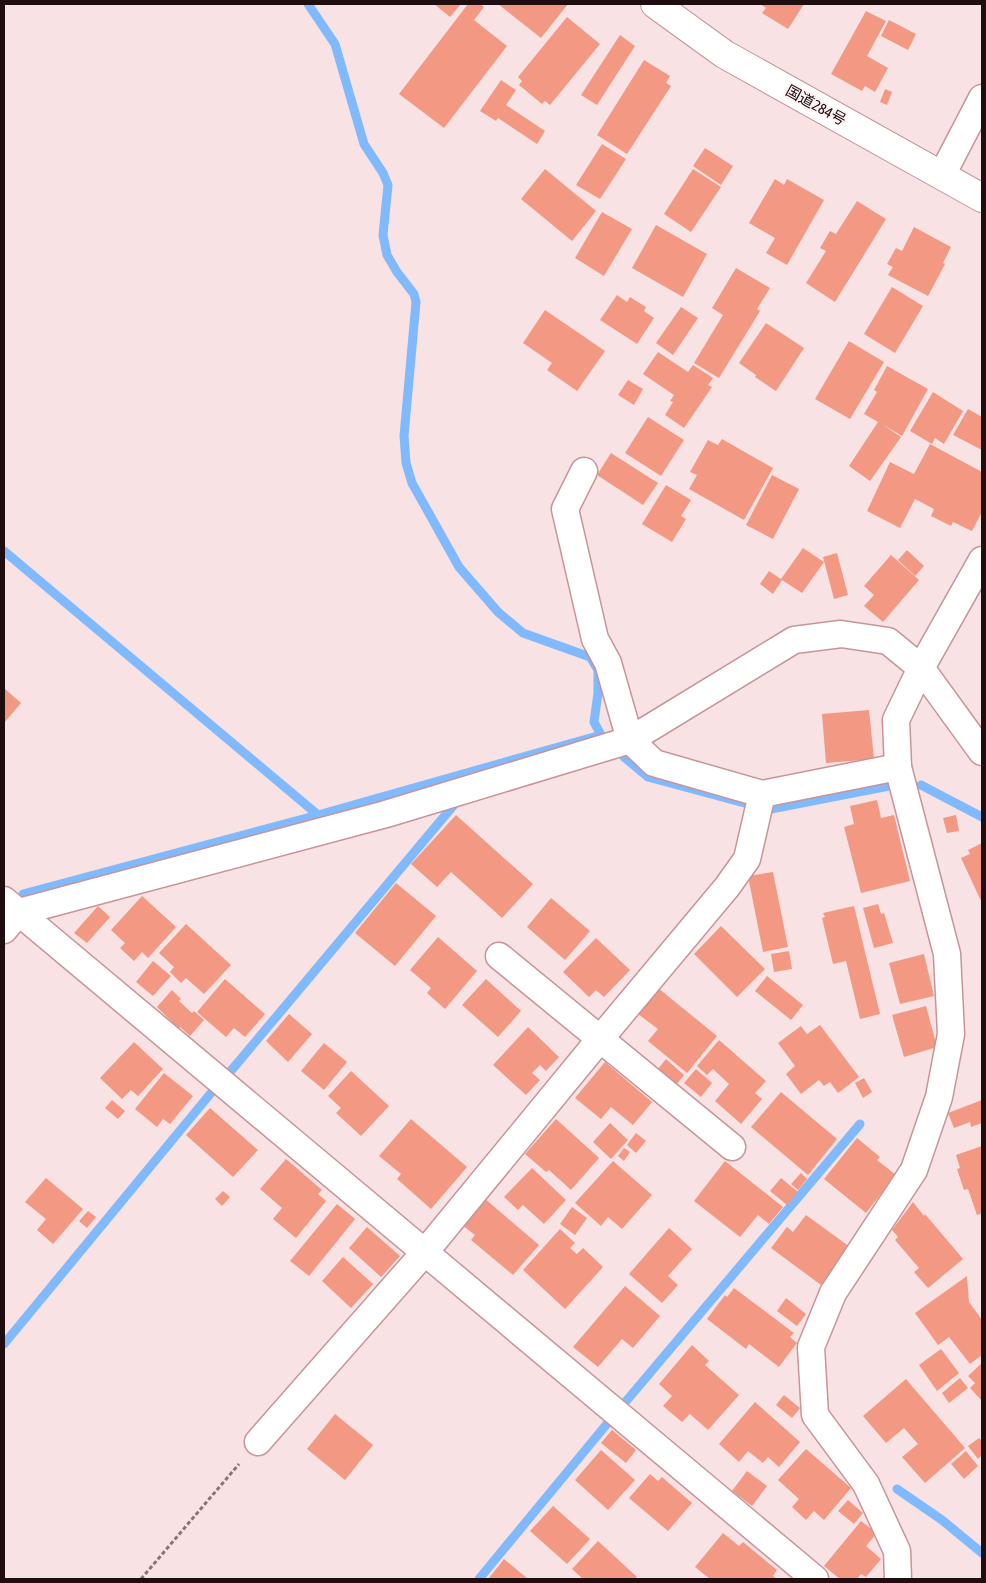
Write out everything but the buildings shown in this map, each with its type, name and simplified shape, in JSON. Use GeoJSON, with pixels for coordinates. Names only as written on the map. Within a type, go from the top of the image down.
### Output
{"type":"FeatureCollection","features":[{"type":"Feature","properties":{"kind":"highway","name":"国道284号"},"geometry":{"type":"LineString","coordinates":[[655,4],[724,54],[982,198]]}},
{"type":"Feature","properties":{"kind":"street"},"geometry":{"type":"LineString","coordinates":[[942,175],[982,98]]}},
{"type":"Feature","properties":{"kind":"street"},"geometry":{"type":"LineString","coordinates":[[584,471],[565,509],[595,639],[608,662],[630,740],[654,762],[762,794],[898,767]]}},
{"type":"Feature","properties":{"kind":"street"},"geometry":{"type":"LineString","coordinates":[[898,1579],[897,1551],[866,1484],[815,1416],[811,1347],[834,1293],[914,1170],[939,1097],[951,1034],[947,954],[898,767],[896,720],[921,668],[982,560]]}},
{"type":"Feature","properties":{"kind":"street"},"geometry":{"type":"LineString","coordinates":[[9,914],[386,814],[630,740],[794,640],[841,634],[888,642],[921,668],[982,752]]}},
{"type":"Feature","properties":{"kind":"street"},"geometry":{"type":"LineString","coordinates":[[258,1442],[425,1252],[727,887],[748,859],[762,794]]}},
{"type":"Feature","properties":{"kind":"street"},"geometry":{"type":"LineString","coordinates":[[9,914],[425,1252],[815,1579]]}},
{"type":"Feature","properties":{"kind":"street"},"geometry":{"type":"LineString","coordinates":[[499,956],[732,1147]]}},
{"type":"Feature","properties":{"kind":"path"},"geometry":{"type":"LineString","coordinates":[[141,1579],[258,1442]]}},
{"type":"Feature","properties":{"kind":"waterway"},"geometry":{"type":"LineString","coordinates":[[23,894],[318,815],[601,735],[594,722],[598,693],[598,670],[590,657],[523,633],[498,612],[459,567],[412,483],[406,463],[404,436],[416,302],[414,294],[387,255],[383,235],[388,185],[383,173],[364,144],[335,44],[308,4]]}},
{"type":"Feature","properties":{"kind":"waterway"},"geometry":{"type":"LineString","coordinates":[[4,551],[318,815]]}},
{"type":"Feature","properties":{"kind":"waterway"},"geometry":{"type":"LineString","coordinates":[[624,757],[648,777],[748,804]]}},
{"type":"Feature","properties":{"kind":"waterway"},"geometry":{"type":"LineString","coordinates":[[921,785],[982,817]]}},
{"type":"Feature","properties":{"kind":"waterway"},"geometry":{"type":"LineString","coordinates":[[771,809],[889,786]]}},
{"type":"Feature","properties":{"kind":"waterway"},"geometry":{"type":"LineString","coordinates":[[230,1072],[458,800]]}},
{"type":"Feature","properties":{"kind":"waterway"},"geometry":{"type":"LineString","coordinates":[[4,1344],[211,1093]]}},
{"type":"Feature","properties":{"kind":"waterway"},"geometry":{"type":"LineString","coordinates":[[479,1579],[860,1124]]}},
{"type":"Feature","properties":{"kind":"waterway"},"geometry":{"type":"LineString","coordinates":[[897,1489],[942,1520],[982,1553]]}}]}
